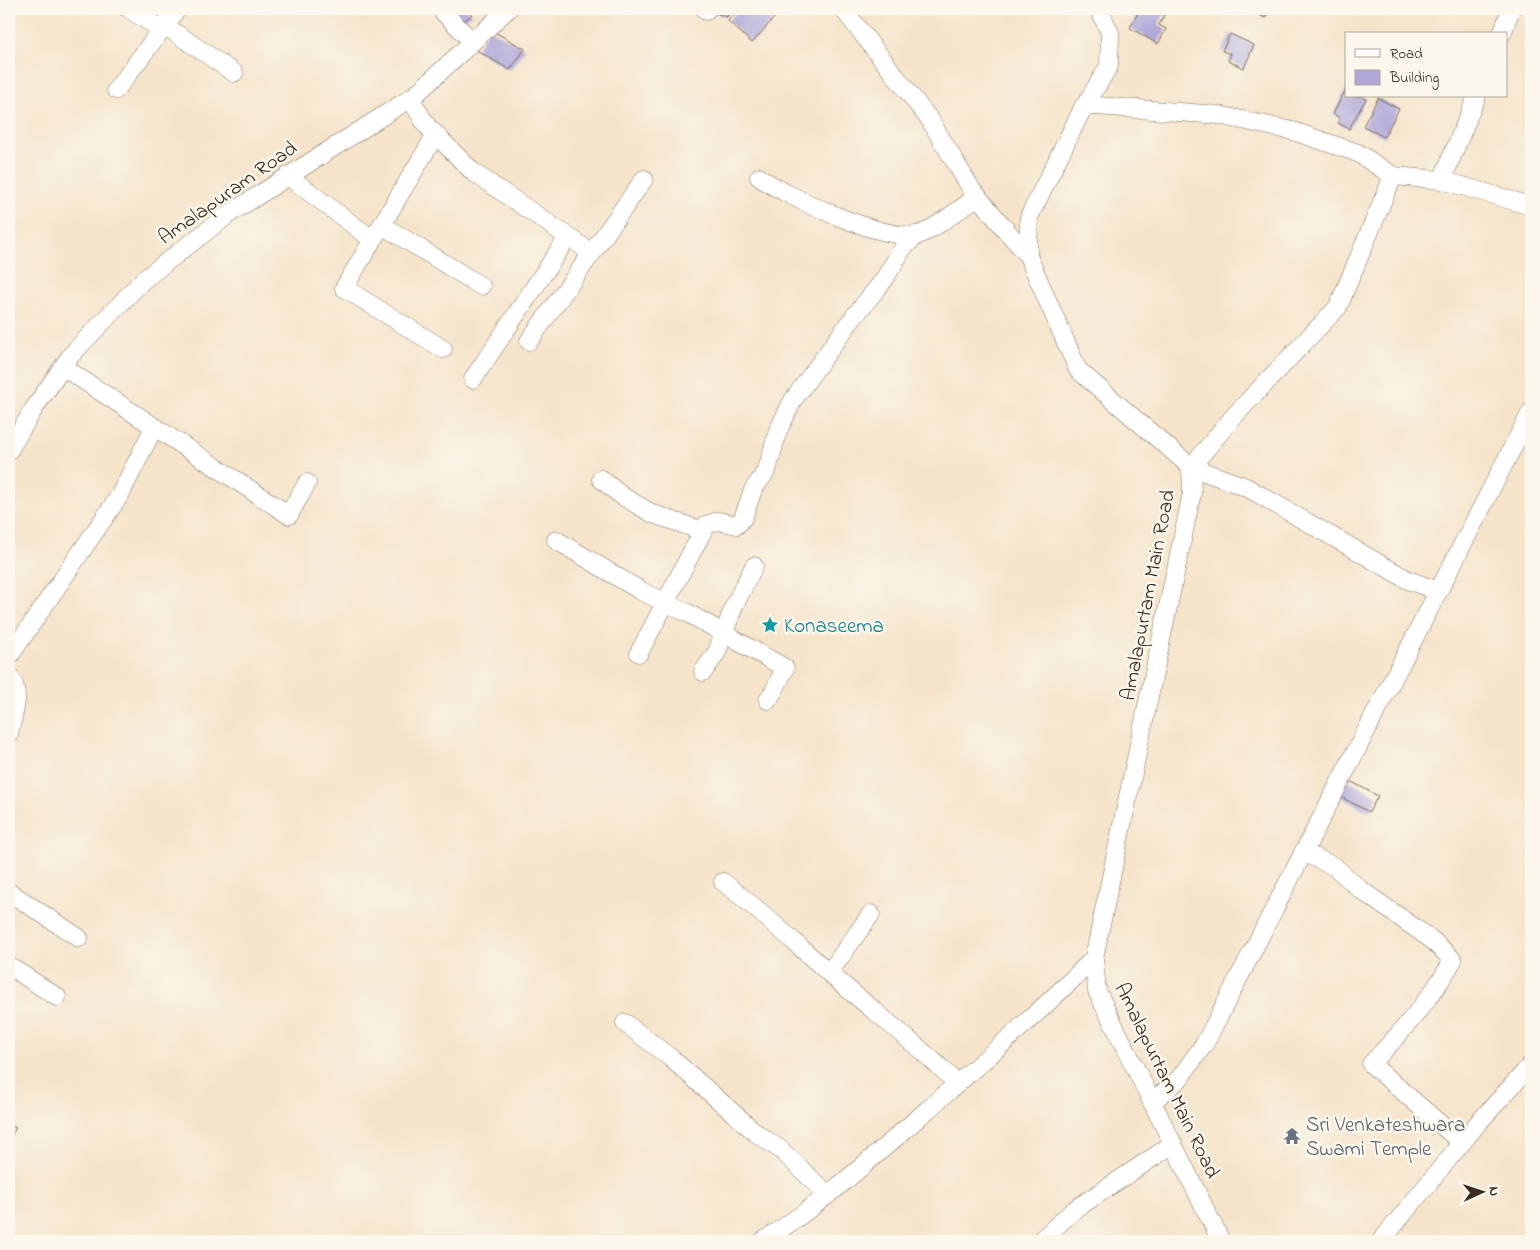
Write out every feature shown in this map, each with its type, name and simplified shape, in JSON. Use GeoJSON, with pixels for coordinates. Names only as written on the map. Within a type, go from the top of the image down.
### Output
{"type":"FeatureCollection","features":[{"type":"Feature","properties":{"kind":"street"},"geometry":{"type":"LineString","coordinates":[[129,9],[163,27],[234,73]]}},
{"type":"Feature","properties":{"kind":"street"},"geometry":{"type":"LineString","coordinates":[[116,90],[177,9]]}},
{"type":"Feature","properties":{"kind":"street"},"geometry":{"type":"LineString","coordinates":[[443,9],[472,41]]}},
{"type":"Feature","properties":{"kind":"street","name":"Amalapuram Road"},"geometry":{"type":"LineString","coordinates":[[9,450],[71,355],[143,280],[229,214],[410,98],[442,71],[508,9]]}},
{"type":"Feature","properties":{"kind":"street"},"geometry":{"type":"LineString","coordinates":[[842,9],[930,120],[978,196],[1028,256]]}},
{"type":"Feature","properties":{"kind":"street","name":"Amalapurtam Main Road"},"geometry":{"type":"LineString","coordinates":[[1099,9],[1110,33],[1109,66],[1083,107],[1029,217],[1028,256],[1078,370],[1191,467],[1192,492],[1094,958],[1097,991],[1221,1241]]}},
{"type":"Feature","properties":{"kind":"street"},"geometry":{"type":"LineString","coordinates":[[1503,32],[1511,9]]}},
{"type":"Feature","properties":{"kind":"street"},"geometry":{"type":"LineString","coordinates":[[410,98],[426,126],[473,172],[592,252]]}},
{"type":"Feature","properties":{"kind":"street"},"geometry":{"type":"LineString","coordinates":[[1442,180],[1476,98]]}},
{"type":"Feature","properties":{"kind":"street"},"geometry":{"type":"LineString","coordinates":[[1083,107],[1219,115],[1293,131],[1358,153],[1392,176],[1442,180],[1531,206]]}},
{"type":"Feature","properties":{"kind":"street"},"geometry":{"type":"LineString","coordinates":[[436,134],[344,288],[443,349]]}},
{"type":"Feature","properties":{"kind":"street"},"geometry":{"type":"LineString","coordinates":[[288,176],[377,232],[481,286]]}},
{"type":"Feature","properties":{"kind":"street"},"geometry":{"type":"LineString","coordinates":[[1392,176],[1338,307],[1246,403],[1191,467],[1246,487],[1408,580],[1438,591]]}},
{"type":"Feature","properties":{"kind":"street"},"geometry":{"type":"LineString","coordinates":[[759,177],[796,199],[840,216],[882,231],[916,235],[925,232],[978,196]]}},
{"type":"Feature","properties":{"kind":"street"},"geometry":{"type":"LineString","coordinates":[[529,341],[644,179]]}},
{"type":"Feature","properties":{"kind":"street"},"geometry":{"type":"LineString","coordinates":[[639,653],[706,525],[718,521],[737,525],[742,518],[753,490],[767,470],[778,431],[793,400],[849,323],[883,281],[903,248],[916,235]]}},
{"type":"Feature","properties":{"kind":"street"},"geometry":{"type":"LineString","coordinates":[[474,379],[568,237]]}},
{"type":"Feature","properties":{"kind":"street"},"geometry":{"type":"LineString","coordinates":[[63,367],[289,515],[307,483]]}},
{"type":"Feature","properties":{"kind":"street"},"geometry":{"type":"LineString","coordinates":[[1152,1102],[1179,1079],[1205,1043],[1531,412]]}},
{"type":"Feature","properties":{"kind":"street"},"geometry":{"type":"LineString","coordinates":[[9,657],[120,495],[154,427]]}},
{"type":"Feature","properties":{"kind":"street"},"geometry":{"type":"LineString","coordinates":[[601,479],[622,496],[653,514],[703,531]]}},
{"type":"Feature","properties":{"kind":"street"},"geometry":{"type":"LineString","coordinates":[[556,540],[641,591],[725,634],[785,668],[768,700]]}},
{"type":"Feature","properties":{"kind":"street"},"geometry":{"type":"LineString","coordinates":[[704,672],[712,662],[725,634],[734,606],[754,566]]}},
{"type":"Feature","properties":{"kind":"street"},"geometry":{"type":"LineString","coordinates":[[9,674],[14,682],[17,694],[10,726]]}},
{"type":"Feature","properties":{"kind":"street"},"geometry":{"type":"LineString","coordinates":[[1303,852],[1335,867],[1361,890],[1432,940],[1453,960],[1444,977],[1404,1030],[1371,1064],[1462,1143]]}},
{"type":"Feature","properties":{"kind":"street"},"geometry":{"type":"LineString","coordinates":[[723,882],[765,915],[829,973],[914,1043],[957,1083]]}},
{"type":"Feature","properties":{"kind":"street"},"geometry":{"type":"LineString","coordinates":[[9,892],[79,938]]}},
{"type":"Feature","properties":{"kind":"street"},"geometry":{"type":"LineString","coordinates":[[829,973],[871,914]]}},
{"type":"Feature","properties":{"kind":"street"},"geometry":{"type":"LineString","coordinates":[[763,1241],[804,1216],[1046,1006],[1094,958]]}},
{"type":"Feature","properties":{"kind":"street"},"geometry":{"type":"LineString","coordinates":[[9,966],[57,997]]}},
{"type":"Feature","properties":{"kind":"street"},"geometry":{"type":"LineString","coordinates":[[626,1023],[672,1059],[756,1132],[782,1150],[828,1195]]}},
{"type":"Feature","properties":{"kind":"street"},"geometry":{"type":"LineString","coordinates":[[1381,1241],[1462,1143],[1531,1065]]}},
{"type":"Feature","properties":{"kind":"street"},"geometry":{"type":"LineString","coordinates":[[1040,1241],[1074,1210],[1172,1144]]}},
{"type":"Feature","properties":{"kind":"building"},"geometry":{"type":"Polygon","coordinates":[[[446,9],[467,9],[472,15],[459,24],[446,9]]]}},
{"type":"Feature","properties":{"kind":"building"},"geometry":{"type":"Polygon","coordinates":[[[711,9],[731,9],[727,17],[710,11],[711,9]]]}},
{"type":"Feature","properties":{"kind":"building"},"geometry":{"type":"Polygon","coordinates":[[[739,9],[782,9],[752,43],[728,21],[739,9]]]}},
{"type":"Feature","properties":{"kind":"building"},"geometry":{"type":"Polygon","coordinates":[[[1140,9],[1167,9],[1159,25],[1166,29],[1158,44],[1130,28],[1140,9]]]}},
{"type":"Feature","properties":{"kind":"building"},"geometry":{"type":"Polygon","coordinates":[[[1253,9],[1270,9],[1265,18],[1252,11],[1253,9]]]}},
{"type":"Feature","properties":{"kind":"building"},"geometry":{"type":"Polygon","coordinates":[[[489,29],[525,49],[510,70],[476,50],[489,29]]]}},
{"type":"Feature","properties":{"kind":"building"},"geometry":{"type":"Polygon","coordinates":[[[1230,34],[1254,45],[1244,68],[1228,61],[1231,54],[1222,51],[1230,34]]]}},
{"type":"Feature","properties":{"kind":"building"},"geometry":{"type":"Polygon","coordinates":[[[1345,91],[1345,98],[1366,99],[1349,129],[1338,123],[1340,118],[1333,114],[1345,91]]]}},
{"type":"Feature","properties":{"kind":"building"},"geometry":{"type":"Polygon","coordinates":[[[1378,98],[1399,109],[1384,137],[1363,126],[1378,98]]]}},
{"type":"Feature","properties":{"kind":"building"},"geometry":{"type":"Polygon","coordinates":[[[1348,780],[1378,796],[1369,812],[1339,796],[1348,780]]]}},
{"type":"Feature","properties":{"kind":"building"},"geometry":{"type":"Polygon","coordinates":[[[9,1124],[16,1128],[9,1139],[9,1124]]]}},
{"type":"Feature","properties":{"kind":"place","name":"Konaseema"},"geometry":{"type":"Point","coordinates":[770,625]}},
{"type":"Feature","properties":{"kind":"place","name":"Sri Venkateshwara Swami Temple"},"geometry":{"type":"Point","coordinates":[1292,1136]}}]}
